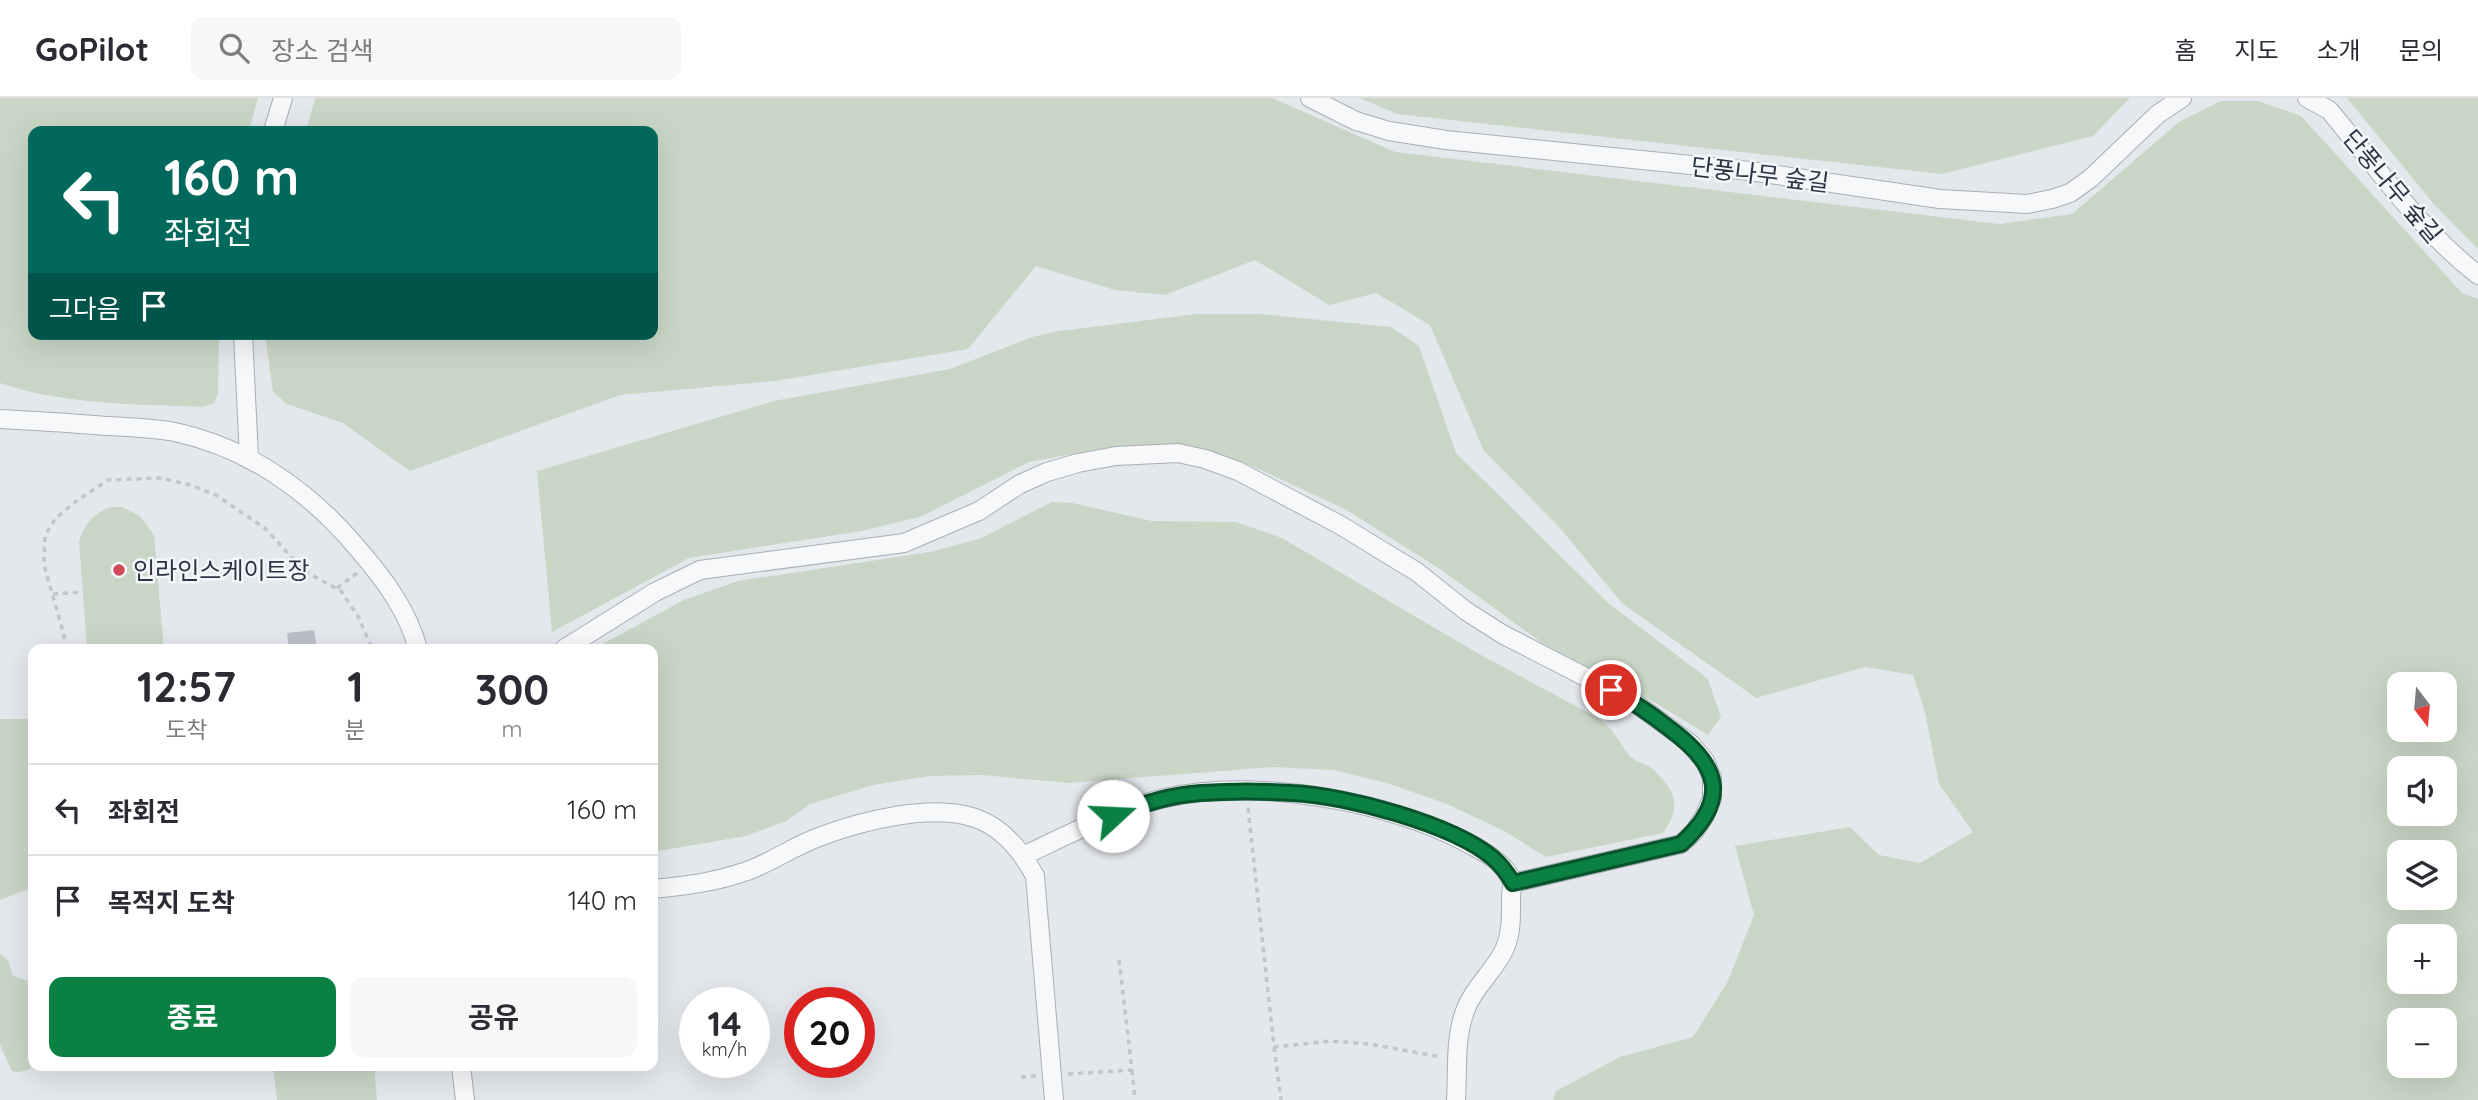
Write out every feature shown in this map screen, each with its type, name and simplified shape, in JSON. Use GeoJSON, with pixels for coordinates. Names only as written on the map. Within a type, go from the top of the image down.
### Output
{"type":"FeatureCollection","features":[{"type":"Feature","properties":{"kind":"lane"},"geometry":{"type":"LineString","coordinates":[[275,126],[283,98]]}},
{"type":"Feature","properties":{"kind":"lane","name":"단풍나무 숲길"},"geometry":{"type":"LineString","coordinates":[[1310,98],[1356,121],[1389,131],[1446,140],[1750,171],[1940,199],[2027,204],[2070,193],[2091,178],[2158,114],[2182,98]]}},
{"type":"Feature","properties":{"kind":"lane","name":"단풍나무 숲길"},"geometry":{"type":"LineString","coordinates":[[2307,98],[2329,110],[2427,229],[2478,275]]}},
{"type":"Feature","properties":{"kind":"lane"},"geometry":{"type":"LineString","coordinates":[[243,340],[249,458]]}},
{"type":"Feature","properties":{"kind":"lane"},"geometry":{"type":"LineString","coordinates":[[0,419],[171,431],[249,458],[295,486],[346,535],[400,606],[416,644]]}},
{"type":"Feature","properties":{"kind":"lane"},"geometry":{"type":"LineString","coordinates":[[572,644],[655,592],[700,570],[904,543],[979,511],[1020,484],[1078,463],[1153,453],[1178,453],[1205,459],[1238,471],[1340,525],[1417,572],[1466,611],[1502,634],[1634,702],[1690,744],[1705,761],[1712,778],[1712,798],[1705,816],[1681,844],[1513,883]]}},
{"type":"Feature","properties":{"kind":"lane"},"geometry":{"type":"LineString","coordinates":[[1023,856],[1131,808],[1165,798],[1199,793],[1246,792],[1294,793],[1351,802],[1420,820],[1492,856],[1513,883],[1513,914],[1504,949],[1467,1006],[1457,1043],[1456,1100]]}},
{"type":"Feature","properties":{"kind":"lane"},"geometry":{"type":"LineString","coordinates":[[658,888],[691,885],[748,871],[818,837],[890,818],[933,813],[974,818],[983,822],[1003,835],[1023,856],[1035,876],[1054,1100]]}},
{"type":"Feature","properties":{"kind":"lane"},"geometry":{"type":"LineString","coordinates":[[462,1071],[465,1100]]}},
{"type":"Feature","properties":{"kind":"path"},"geometry":{"type":"LineString","coordinates":[[65,644],[44,565],[45,535],[56,518],[93,488],[108,480],[161,478],[216,495],[266,529],[304,571],[341,591],[359,618],[370,644]]}},
{"type":"Feature","properties":{"kind":"path"},"geometry":{"type":"LineString","coordinates":[[337,588],[370,564]]}},
{"type":"Feature","properties":{"kind":"path"},"geometry":{"type":"LineString","coordinates":[[53,594],[82,592]]}},
{"type":"Feature","properties":{"kind":"path"},"geometry":{"type":"LineString","coordinates":[[1246,792],[1282,1100]]}},
{"type":"Feature","properties":{"kind":"path"},"geometry":{"type":"LineString","coordinates":[[1119,959],[1135,1100]]}},
{"type":"Feature","properties":{"kind":"path"},"geometry":{"type":"LineString","coordinates":[[1274,1047],[1331,1041],[1369,1044],[1457,1060]]}},
{"type":"Feature","properties":{"kind":"path"},"geometry":{"type":"LineString","coordinates":[[1087,1072],[1132,1070]]}},
{"type":"Feature","properties":{"kind":"green space"},"geometry":{"type":"Polygon","coordinates":[[[0,98],[258,98],[250,126],[28,126],[28,340],[219,340],[218,394],[214,403],[203,407],[100,402],[50,396],[0,383],[0,98]]]}},
{"type":"Feature","properties":{"kind":"green space"},"geometry":{"type":"Polygon","coordinates":[[[315,98],[1272,98],[1395,152],[1999,224],[2072,214],[2179,122],[2221,101],[2258,101],[2301,116],[2462,293],[2478,299],[2478,1100],[1553,1100],[1556,1091],[1620,1057],[1693,1037],[1727,983],[1754,915],[1735,846],[1850,827],[1879,855],[1920,863],[1973,832],[1939,784],[1925,712],[1913,675],[1865,667],[1756,698],[1622,603],[1560,528],[1484,451],[1430,325],[1376,293],[1329,305],[1255,260],[1165,295],[1115,290],[1036,266],[968,349],[775,381],[620,395],[410,471],[343,423],[287,404],[273,392],[266,340],[658,340],[658,126],[307,126],[315,98]]]}},
{"type":"Feature","properties":{"kind":"green space"},"geometry":{"type":"Polygon","coordinates":[[[1360,98],[2130,98],[2093,136],[1942,174],[1397,114],[1360,98]]]}},
{"type":"Feature","properties":{"kind":"green space"},"geometry":{"type":"Polygon","coordinates":[[[2347,98],[2478,98],[2478,249],[2433,203],[2347,98]]]}},
{"type":"Feature","properties":{"kind":"green space"},"geometry":{"type":"Polygon","coordinates":[[[1197,314],[1261,314],[1391,327],[1419,346],[1456,453],[1608,603],[1708,679],[1721,717],[1708,735],[1654,702],[1541,642],[1443,571],[1345,509],[1254,467],[1189,445],[1105,448],[1029,462],[920,517],[861,531],[689,558],[552,632],[537,471],[774,401],[950,369],[1032,337],[1059,331],[1197,314]]]}},
{"type":"Feature","properties":{"kind":"green space"},"geometry":{"type":"Polygon","coordinates":[[[1052,502],[1072,503],[1152,521],[1236,522],[1282,538],[1479,654],[1596,717],[1612,731],[1632,758],[1651,768],[1666,784],[1674,799],[1673,815],[1663,833],[1546,857],[1504,831],[1447,804],[1387,783],[1333,770],[1273,767],[1069,783],[982,775],[930,776],[873,785],[810,804],[786,821],[746,836],[658,851],[658,644],[602,644],[684,600],[738,581],[930,552],[979,539],[1052,502]]]}},
{"type":"Feature","properties":{"kind":"green space","name":"인라인스케이트장"},"geometry":{"type":"Polygon","coordinates":[[[112,507],[122,507],[140,516],[154,535],[164,644],[87,644],[79,541],[84,529],[100,512],[112,507]]]}},
{"type":"Feature","properties":{"kind":"green space"},"geometry":{"type":"Polygon","coordinates":[[[0,719],[28,719],[28,889],[0,900],[0,719]]]}},
{"type":"Feature","properties":{"kind":"green space"},"geometry":{"type":"Polygon","coordinates":[[[0,954],[8,960],[13,976],[28,981],[28,1070],[12,1071],[0,1045],[0,954]]]}},
{"type":"Feature","properties":{"kind":"green space"},"geometry":{"type":"Polygon","coordinates":[[[274,1071],[374,1071],[377,1100],[277,1100],[274,1071]]]}},
{"type":"Feature","properties":{"kind":"building"},"geometry":{"type":"Polygon","coordinates":[[[314,630],[316,644],[288,644],[287,633],[314,630]]]}},
{"type":"Feature","properties":{"kind":"place","name":"인라인스케이트장"},"geometry":{"type":"Point","coordinates":[119,570]}},
{"type":"Feature","properties":{"kind":"route"},"geometry":{"type":"LineString","coordinates":[[1113,816],[1165,798],[1199,793],[1294,793],[1351,802],[1420,820],[1464,841],[1492,856],[1513,883],[1681,844],[1705,816],[1712,798],[1712,778],[1705,761],[1690,744],[1667,726],[1634,702],[1611,690]]}}]}
